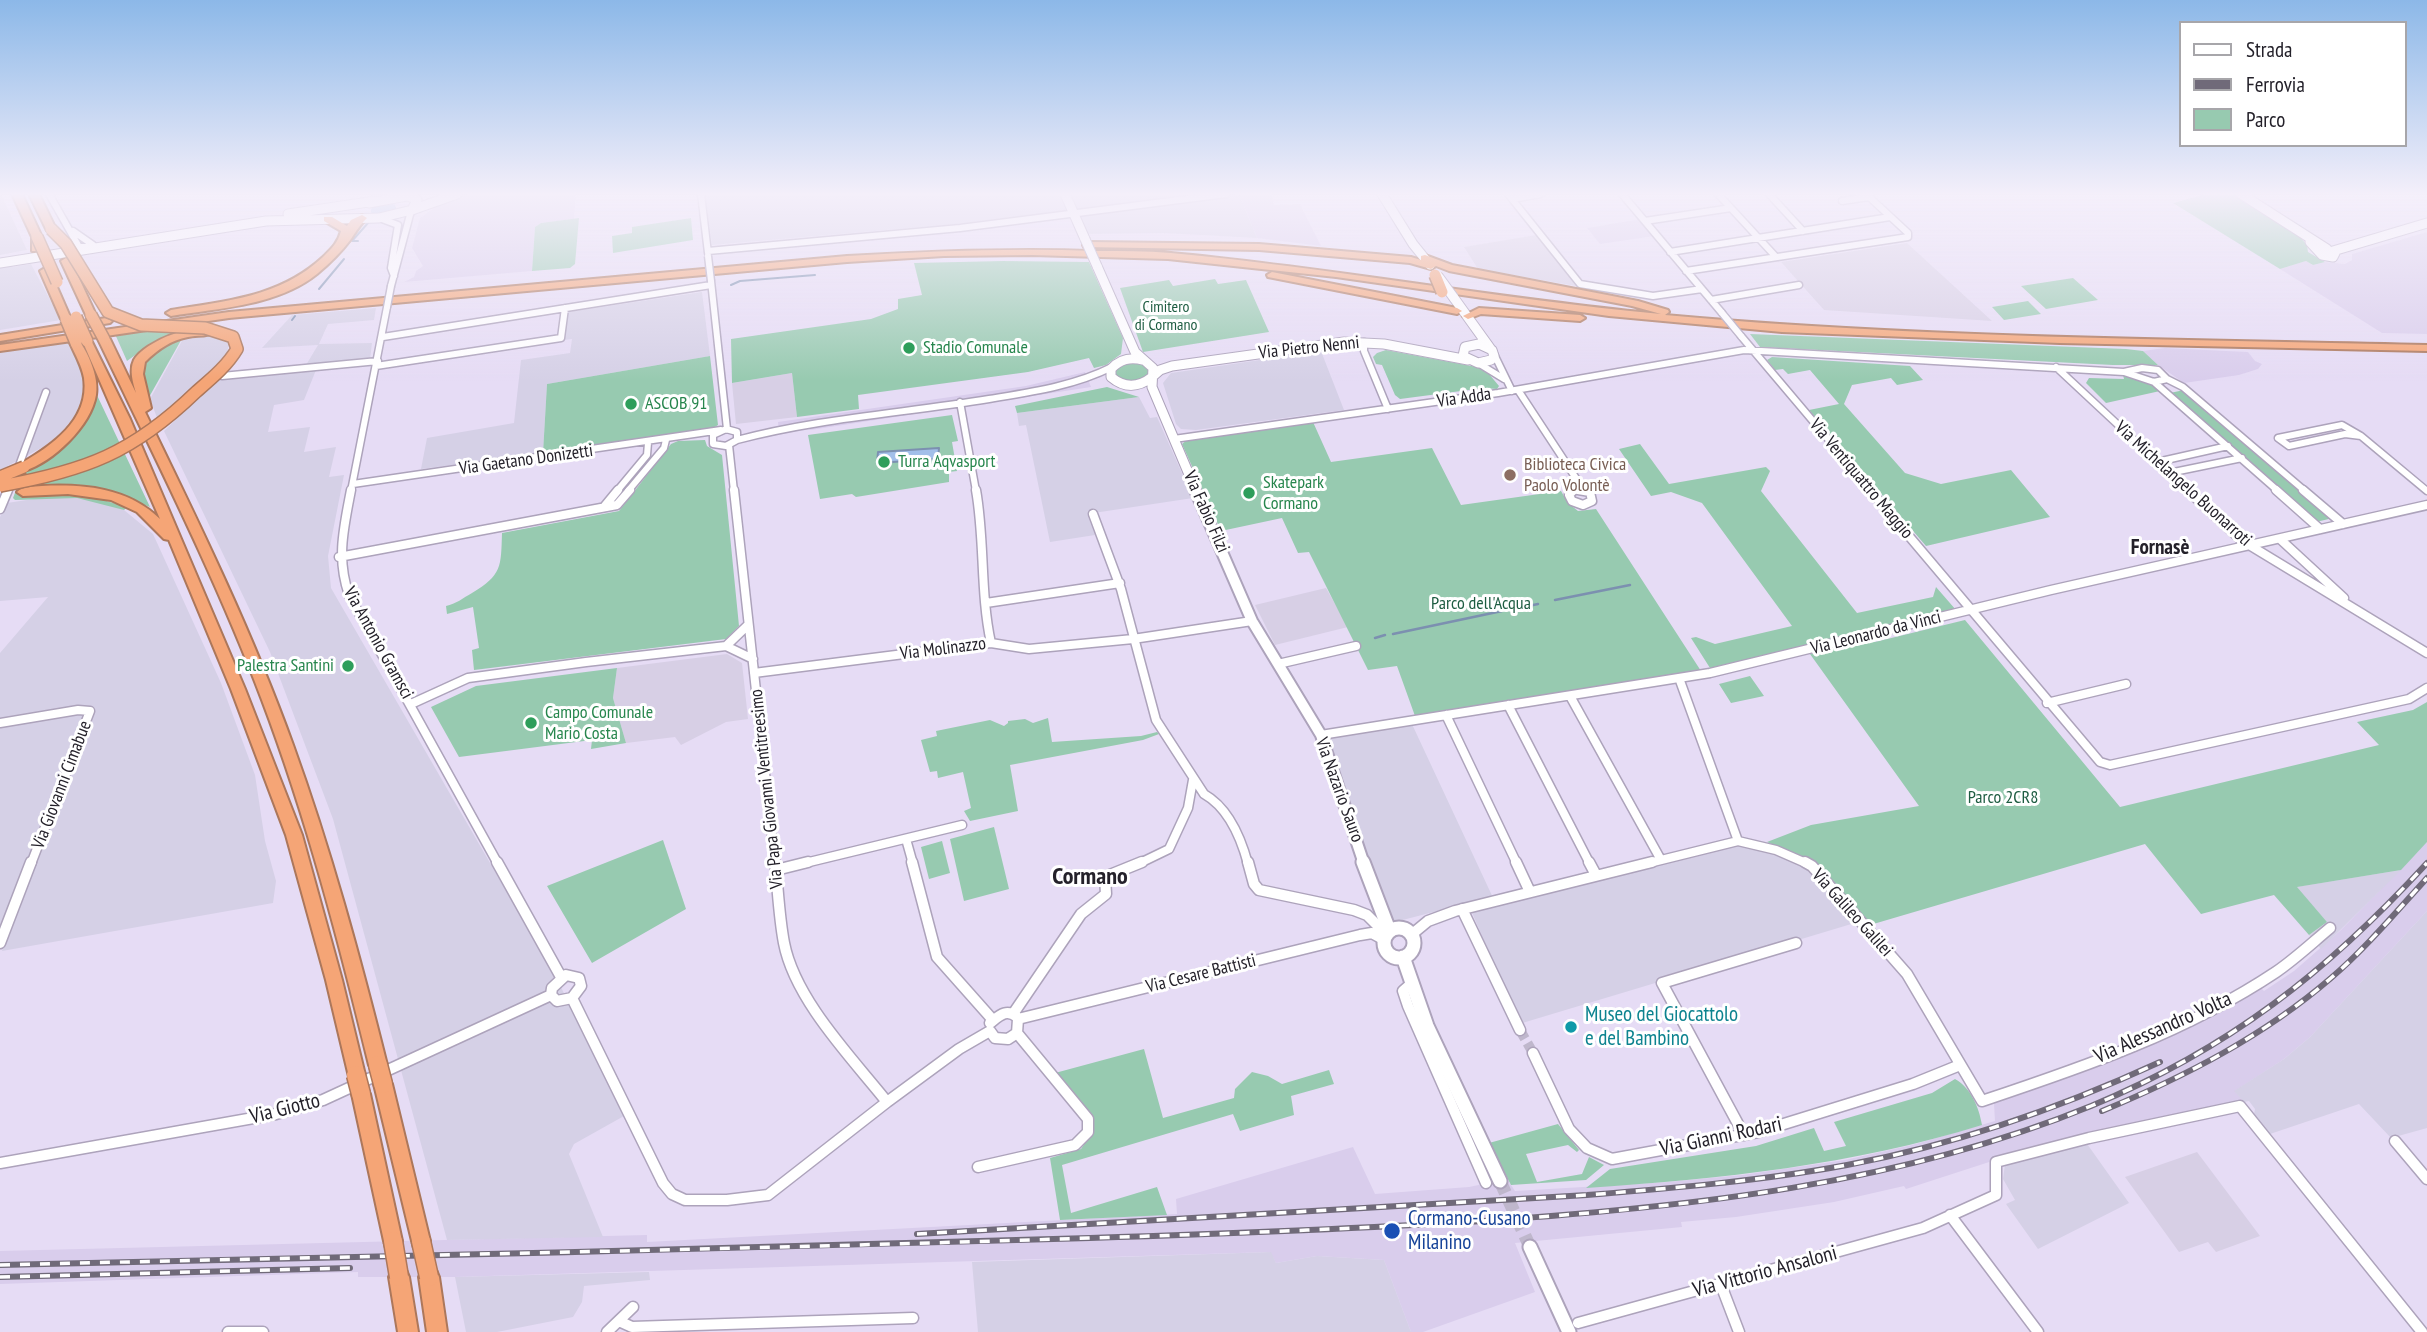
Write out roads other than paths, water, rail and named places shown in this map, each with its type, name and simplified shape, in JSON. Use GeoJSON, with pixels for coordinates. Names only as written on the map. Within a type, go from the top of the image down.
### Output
{"type":"FeatureCollection","features":[{"type":"Feature","properties":{"kind":"highway"},"geometry":{"type":"LineString","coordinates":[[40,256],[45,271],[71,318]]}},
{"type":"Feature","properties":{"kind":"highway"},"geometry":{"type":"LineString","coordinates":[[43,256],[57,282],[81,342],[124,419],[238,689],[294,835],[361,1094],[393,1241],[408,1332]]}},
{"type":"Feature","properties":{"kind":"highway"},"geometry":{"type":"LineString","coordinates":[[64,256],[215,573],[270,701],[314,826],[355,970],[383,1084],[429,1277],[437,1332]]}},
{"type":"Feature","properties":{"kind":"highway"},"geometry":{"type":"LineString","coordinates":[[0,486],[69,472],[116,454],[162,425],[237,349],[233,337],[218,330],[149,328],[124,323],[108,312],[74,256]]}},
{"type":"Feature","properties":{"kind":"highway"},"geometry":{"type":"LineString","coordinates":[[0,338],[242,302],[278,292],[316,270],[329,256]]}},
{"type":"Feature","properties":{"kind":"highway"},"geometry":{"type":"LineString","coordinates":[[163,314],[811,256]]}},
{"type":"Feature","properties":{"kind":"highway"},"geometry":{"type":"LineString","coordinates":[[0,348],[229,315],[847,259],[913,256]]}},
{"type":"Feature","properties":{"kind":"highway"},"geometry":{"type":"LineString","coordinates":[[1169,256],[1445,307],[1463,314],[1481,311],[1761,331],[1782,329]]}},
{"type":"Feature","properties":{"kind":"highway"},"geometry":{"type":"LineString","coordinates":[[1170,256],[1323,272],[1609,313],[1782,329],[2011,339],[2359,346],[2425,344]]}},
{"type":"Feature","properties":{"kind":"highway"},"geometry":{"type":"LineString","coordinates":[[1247,256],[1665,312],[1780,322],[2425,344]]}},
{"type":"Feature","properties":{"kind":"highway"},"geometry":{"type":"LineString","coordinates":[[1349,256],[1449,268],[1634,303],[1665,312]]}},
{"type":"Feature","properties":{"kind":"highway"},"geometry":{"type":"LineString","coordinates":[[1426,264],[1449,268]]}},
{"type":"Feature","properties":{"kind":"highway"},"geometry":{"type":"LineString","coordinates":[[1426,264],[1447,296]]}},
{"type":"Feature","properties":{"kind":"highway"},"geometry":{"type":"LineString","coordinates":[[207,382],[231,350],[230,344],[221,335],[193,333],[154,347],[139,361],[137,374],[140,396],[207,544],[215,573]]}},
{"type":"Feature","properties":{"kind":"highway"},"geometry":{"type":"LineString","coordinates":[[0,477],[24,467],[61,443],[86,407],[90,379],[81,342]]}},
{"type":"Feature","properties":{"kind":"highway"},"geometry":{"type":"LineString","coordinates":[[0,495],[76,491],[118,499],[140,509],[173,540]]}},
{"type":"Feature","properties":{"kind":"street"},"geometry":{"type":"LineString","coordinates":[[0,261],[27,256]]}},
{"type":"Feature","properties":{"kind":"street"},"geometry":{"type":"LineString","coordinates":[[0,261],[32,256]]}},
{"type":"Feature","properties":{"kind":"street","name":"Via Antonio Gramsci"},"geometry":{"type":"LineString","coordinates":[[393,256],[391,268],[394,276]]}},
{"type":"Feature","properties":{"kind":"street","name":"Via Antonio Gramsci"},"geometry":{"type":"LineString","coordinates":[[399,256],[391,286],[339,557],[349,595],[561,977]]}},
{"type":"Feature","properties":{"kind":"street"},"geometry":{"type":"LineString","coordinates":[[708,256],[727,430]]}},
{"type":"Feature","properties":{"kind":"street"},"geometry":{"type":"LineString","coordinates":[[1090,256],[1136,354],[1153,368],[1152,377],[1141,385],[1126,386]]}},
{"type":"Feature","properties":{"kind":"street"},"geometry":{"type":"LineString","coordinates":[[1421,256],[1426,264]]}},
{"type":"Feature","properties":{"kind":"street"},"geometry":{"type":"LineString","coordinates":[[1557,256],[1578,283],[1653,296],[1702,289]]}},
{"type":"Feature","properties":{"kind":"street","name":"Via Ventiquattro Maggio"},"geometry":{"type":"LineString","coordinates":[[1674,256],[2100,762],[2110,765],[2188,750],[2409,699],[2427,688]]}},
{"type":"Feature","properties":{"kind":"street"},"geometry":{"type":"LineString","coordinates":[[1686,271],[1782,256]]}},
{"type":"Feature","properties":{"kind":"street"},"geometry":{"type":"LineString","coordinates":[[383,337],[711,283]]}},
{"type":"Feature","properties":{"kind":"street"},"geometry":{"type":"LineString","coordinates":[[1711,300],[1799,285]]}},
{"type":"Feature","properties":{"kind":"street"},"geometry":{"type":"LineString","coordinates":[[1447,296],[1492,351],[1507,381],[1583,489]]}},
{"type":"Feature","properties":{"kind":"street"},"geometry":{"type":"LineString","coordinates":[[222,376],[377,364],[561,338],[565,309]]}},
{"type":"Feature","properties":{"kind":"street"},"geometry":{"type":"LineString","coordinates":[[1463,314],[1472,339],[1462,354],[1507,381]]}},
{"type":"Feature","properties":{"kind":"street"},"geometry":{"type":"LineString","coordinates":[[1114,381],[1110,373],[1128,352],[1130,342]]}},
{"type":"Feature","properties":{"kind":"street","name":"Via Pietro Nenni"},"geometry":{"type":"LineString","coordinates":[[1152,377],[1168,367],[1339,342],[1364,342],[1473,362]]}},
{"type":"Feature","properties":{"kind":"street"},"geometry":{"type":"LineString","coordinates":[[1364,342],[1364,351],[1388,409]]}},
{"type":"Feature","properties":{"kind":"street","name":"Via Pietro Nenni"},"geometry":{"type":"LineString","coordinates":[[1430,353],[1479,344],[1492,351]]}},
{"type":"Feature","properties":{"kind":"street","name":"Via Adda"},"geometry":{"type":"LineString","coordinates":[[1174,439],[1515,390],[1744,350],[2124,372]]}},
{"type":"Feature","properties":{"kind":"street"},"geometry":{"type":"LineString","coordinates":[[1473,362],[1488,362],[1492,351]]}},
{"type":"Feature","properties":{"kind":"street","name":"Via Pietro Nenni"},"geometry":{"type":"LineString","coordinates":[[1145,361],[1229,357]]}},
{"type":"Feature","properties":{"kind":"street"},"geometry":{"type":"LineString","coordinates":[[698,435],[718,446],[729,445],[737,440],[777,429],[1033,391],[1088,379],[1130,359],[1145,361]]}},
{"type":"Feature","properties":{"kind":"street","name":"Via Michelangelo Buonarroti"},"geometry":{"type":"LineString","coordinates":[[2056,367],[2250,547],[2427,653]]}},
{"type":"Feature","properties":{"kind":"street"},"geometry":{"type":"LineString","coordinates":[[2124,372],[2150,367],[2183,387],[2343,524]]}},
{"type":"Feature","properties":{"kind":"street"},"geometry":{"type":"LineString","coordinates":[[2124,372],[2154,382],[2320,529]]}},
{"type":"Feature","properties":{"kind":"street","name":"Via Fabio Filzi"},"geometry":{"type":"LineString","coordinates":[[1152,377],[1152,387],[1159,405],[1252,621]]}},
{"type":"Feature","properties":{"kind":"street"},"geometry":{"type":"LineString","coordinates":[[1088,379],[1114,381],[1143,392],[1159,405]]}},
{"type":"Feature","properties":{"kind":"street"},"geometry":{"type":"LineString","coordinates":[[2154,382],[2167,379]]}},
{"type":"Feature","properties":{"kind":"street"},"geometry":{"type":"LineString","coordinates":[[0,509],[46,392]]}},
{"type":"Feature","properties":{"kind":"street"},"geometry":{"type":"LineString","coordinates":[[960,402],[982,526],[988,634],[991,643]]}},
{"type":"Feature","properties":{"kind":"street"},"geometry":{"type":"LineString","coordinates":[[2361,436],[2345,434],[2289,446],[2278,438],[2342,425],[2361,436],[2427,491]]}},
{"type":"Feature","properties":{"kind":"street","name":"Via Gaetano Donizetti"},"geometry":{"type":"LineString","coordinates":[[352,484],[727,430],[777,429]]}},
{"type":"Feature","properties":{"kind":"street"},"geometry":{"type":"LineString","coordinates":[[712,442],[712,436],[727,430],[738,433],[737,440]]}},
{"type":"Feature","properties":{"kind":"street"},"geometry":{"type":"LineString","coordinates":[[339,557],[617,505],[664,448],[666,440]]}},
{"type":"Feature","properties":{"kind":"street"},"geometry":{"type":"LineString","coordinates":[[604,507],[647,455],[648,443]]}},
{"type":"Feature","properties":{"kind":"street","name":"Via Papa Giovanni Ventitreesimo"},"geometry":{"type":"LineString","coordinates":[[729,445],[784,944],[789,965],[803,990],[887,1102]]}},
{"type":"Feature","properties":{"kind":"street"},"geometry":{"type":"LineString","coordinates":[[2157,462],[2228,446]]}},
{"type":"Feature","properties":{"kind":"street"},"geometry":{"type":"LineString","coordinates":[[2169,473],[2242,458]]}},
{"type":"Feature","properties":{"kind":"street","name":"Via Leonardo da Vinci"},"geometry":{"type":"LineString","coordinates":[[1321,735],[1746,666],[1971,610],[2427,505]]}},
{"type":"Feature","properties":{"kind":"street"},"geometry":{"type":"LineString","coordinates":[[1093,514],[1120,583],[1156,720],[1204,794],[1211,798],[1231,821],[1241,839],[1254,884],[1259,890],[1367,915],[1386,934],[1386,951],[1391,955],[1409,955],[1415,946],[1411,935],[1399,929],[1386,934]]}},
{"type":"Feature","properties":{"kind":"street","name":"Via Michelangelo Buonarroti"},"geometry":{"type":"LineString","coordinates":[[2280,539],[2356,610]]}},
{"type":"Feature","properties":{"kind":"street"},"geometry":{"type":"LineString","coordinates":[[986,603],[1120,583]]}},
{"type":"Feature","properties":{"kind":"street","name":"Via Molinazzo"},"geometry":{"type":"LineString","coordinates":[[754,673],[991,643],[1030,649],[1133,639],[1252,621]]}},
{"type":"Feature","properties":{"kind":"street","name":"Via Nazario Sauro"},"geometry":{"type":"LineString","coordinates":[[1252,621],[1321,735],[1386,934]]}},
{"type":"Feature","properties":{"kind":"street"},"geometry":{"type":"LineString","coordinates":[[726,646],[748,625]]}},
{"type":"Feature","properties":{"kind":"street"},"geometry":{"type":"LineString","coordinates":[[411,704],[468,678],[726,646],[753,659]]}},
{"type":"Feature","properties":{"kind":"street"},"geometry":{"type":"LineString","coordinates":[[1278,664],[1356,646]]}},
{"type":"Feature","properties":{"kind":"street"},"geometry":{"type":"LineString","coordinates":[[1411,935],[1419,926],[1434,917],[1738,841],[1679,678]]}},
{"type":"Feature","properties":{"kind":"street"},"geometry":{"type":"LineString","coordinates":[[2048,703],[2126,684]]}},
{"type":"Feature","properties":{"kind":"street"},"geometry":{"type":"LineString","coordinates":[[1570,696],[1661,860]]}},
{"type":"Feature","properties":{"kind":"street"},"geometry":{"type":"LineString","coordinates":[[1508,705],[1596,875]]}},
{"type":"Feature","properties":{"kind":"street","name":"Via Giovanni Cimabue"},"geometry":{"type":"LineString","coordinates":[[0,723],[78,710],[90,712],[0,943]]}},
{"type":"Feature","properties":{"kind":"street"},"geometry":{"type":"LineString","coordinates":[[1446,715],[1530,892]]}},
{"type":"Feature","properties":{"kind":"street"},"geometry":{"type":"LineString","coordinates":[[978,1167],[1075,1145],[1087,1132],[1088,1119],[1017,1033],[1016,1017],[1081,914],[1106,894],[1105,877],[1163,854],[1169,849],[1188,808],[1194,784],[1192,777]]}},
{"type":"Feature","properties":{"kind":"street"},"geometry":{"type":"LineString","coordinates":[[776,870],[962,825]]}},
{"type":"Feature","properties":{"kind":"street"},"geometry":{"type":"LineString","coordinates":[[906,839],[937,957],[992,1019]]}},
{"type":"Feature","properties":{"kind":"street","name":"Via Galileo Galilei"},"geometry":{"type":"LineString","coordinates":[[1738,841],[1765,847],[1812,866],[1907,974],[1982,1101]]}},
{"type":"Feature","properties":{"kind":"street"},"geometry":{"type":"LineString","coordinates":[[1462,909],[1520,1030]]}},
{"type":"Feature","properties":{"kind":"street","name":"Via Alessandro Volta"},"geometry":{"type":"LineString","coordinates":[[1982,1101],[2136,1045],[2195,1018],[2278,971],[2330,928]]}},
{"type":"Feature","properties":{"kind":"street","name":"Via Cesare Battisti"},"geometry":{"type":"LineString","coordinates":[[1016,1017],[1360,935],[1386,934]]}},
{"type":"Feature","properties":{"kind":"street"},"geometry":{"type":"LineString","coordinates":[[1744,1135],[1662,983],[1796,943]]}},
{"type":"Feature","properties":{"kind":"street"},"geometry":{"type":"LineString","coordinates":[[1403,957],[1427,1026],[1500,1181]]}},
{"type":"Feature","properties":{"kind":"street"},"geometry":{"type":"LineString","coordinates":[[571,975],[579,978],[581,986],[572,998],[562,1002],[551,995],[552,988],[561,977],[571,975]]}},
{"type":"Feature","properties":{"kind":"street"},"geometry":{"type":"LineString","coordinates":[[1411,984],[1404,991],[1408,1006],[1486,1184]]}},
{"type":"Feature","properties":{"kind":"street","name":"Via Giotto"},"geometry":{"type":"LineString","coordinates":[[0,1163],[276,1114],[323,1100],[551,995]]}},
{"type":"Feature","properties":{"kind":"street"},"geometry":{"type":"LineString","coordinates":[[572,998],[668,1191],[685,1200],[744,1199],[768,1195],[887,1102],[959,1049],[990,1031]]}},
{"type":"Feature","properties":{"kind":"street"},"geometry":{"type":"LineString","coordinates":[[990,1031],[992,1019],[1002,1013],[1016,1017]]}},
{"type":"Feature","properties":{"kind":"street"},"geometry":{"type":"LineString","coordinates":[[990,1031],[1000,1040],[1008,1039],[1017,1033]]}},
{"type":"Feature","properties":{"kind":"street","name":"Via Gianni Rodari"},"geometry":{"type":"LineString","coordinates":[[1532,1053],[1569,1129],[1587,1148],[1612,1159],[1744,1135],[1913,1084],[1960,1065]]}},
{"type":"Feature","properties":{"kind":"street","name":"Via Vittorio Ansaloni"},"geometry":{"type":"LineString","coordinates":[[1573,1327],[1923,1228],[1996,1195],[1996,1162],[2088,1138],[2240,1106],[2422,1332]]}},
{"type":"Feature","properties":{"kind":"street"},"geometry":{"type":"LineString","coordinates":[[2396,1141],[2427,1179]]}},
{"type":"Feature","properties":{"kind":"street"},"geometry":{"type":"LineString","coordinates":[[1950,1215],[2038,1332]]}},
{"type":"Feature","properties":{"kind":"street"},"geometry":{"type":"LineString","coordinates":[[1530,1248],[1573,1327]]}},
{"type":"Feature","properties":{"kind":"street"},"geometry":{"type":"LineString","coordinates":[[1721,1285],[1739,1332]]}},
{"type":"Feature","properties":{"kind":"street"},"geometry":{"type":"LineString","coordinates":[[607,1332],[621,1322],[633,1307]]}},
{"type":"Feature","properties":{"kind":"street"},"geometry":{"type":"LineString","coordinates":[[621,1322],[632,1327],[913,1318]]}},
{"type":"Feature","properties":{"kind":"street"},"geometry":{"type":"LineString","coordinates":[[228,1332],[263,1332]]}},
{"type":"Feature","properties":{"kind":"water"},"geometry":{"type":"Polygon","coordinates":[[[939,448],[938,459],[877,463],[878,452],[939,448]]]}},
{"type":"Feature","properties":{"kind":"waterway"},"geometry":{"type":"LineString","coordinates":[[319,289],[344,259]]}},
{"type":"Feature","properties":{"kind":"waterway"},"geometry":{"type":"LineString","coordinates":[[731,285],[740,281],[815,275]]}},
{"type":"Feature","properties":{"kind":"waterway"},"geometry":{"type":"LineString","coordinates":[[292,320],[295,316]]}},
{"type":"Feature","properties":{"kind":"waterway"},"geometry":{"type":"LineString","coordinates":[[1555,600],[1630,585]]}},
{"type":"Feature","properties":{"kind":"waterway"},"geometry":{"type":"LineString","coordinates":[[1509,610],[1538,604]]}},
{"type":"Feature","properties":{"kind":"waterway"},"geometry":{"type":"LineString","coordinates":[[1393,634],[1502,611]]}},
{"type":"Feature","properties":{"kind":"waterway"},"geometry":{"type":"LineString","coordinates":[[1375,638],[1385,635]]}},
{"type":"Feature","properties":{"kind":"tunnel"},"geometry":{"type":"LineString","coordinates":[[1520,1030],[1533,1053]]}},
{"type":"Feature","properties":{"kind":"tunnel"},"geometry":{"type":"LineString","coordinates":[[1500,1181],[1530,1247]]}},
{"type":"Feature","properties":{"kind":"railway"},"geometry":{"type":"LineString","coordinates":[[0,1265],[818,1246],[1287,1231],[1561,1215],[1792,1188],[1943,1155],[2018,1133],[2141,1084],[2232,1033],[2273,1004],[2352,939],[2427,863]]}},
{"type":"Feature","properties":{"kind":"railway"},"geometry":{"type":"LineString","coordinates":[[2102,1111],[2222,1054],[2305,999],[2381,930],[2427,878]]}},
{"type":"Feature","properties":{"kind":"railway"},"geometry":{"type":"LineString","coordinates":[[917,1234],[1587,1195],[1782,1175],[1887,1157],[1967,1136],[2045,1110],[2160,1062]]}},
{"type":"Feature","properties":{"kind":"railway"},"geometry":{"type":"LineString","coordinates":[[0,1277],[350,1268]]}},
{"type":"Feature","properties":{"kind":"place","name":"Stadio Comunale"},"geometry":{"type":"Point","coordinates":[909,348]}},
{"type":"Feature","properties":{"kind":"place","name":"ASCOB 91"},"geometry":{"type":"Point","coordinates":[631,404]}},
{"type":"Feature","properties":{"kind":"place","name":"Turra Aqvasport"},"geometry":{"type":"Point","coordinates":[884,462]}},
{"type":"Feature","properties":{"kind":"place","name":"Biblioteca Civica Paolo Volontè"},"geometry":{"type":"Point","coordinates":[1510,475]}},
{"type":"Feature","properties":{"kind":"place","name":"Skatepark Cormano"},"geometry":{"type":"Point","coordinates":[1249,493]}},
{"type":"Feature","properties":{"kind":"place","name":"Palestra Santini"},"geometry":{"type":"Point","coordinates":[348,666]}},
{"type":"Feature","properties":{"kind":"place","name":"Campo Comunale Mario Costa"},"geometry":{"type":"Point","coordinates":[531,723]}},
{"type":"Feature","properties":{"kind":"place","name":"Museo del Giocattolo e del Bambino"},"geometry":{"type":"Point","coordinates":[1571,1027]}},
{"type":"Feature","properties":{"kind":"place","name":"Cormano-Cusano Milanino"},"geometry":{"type":"Point","coordinates":[1392,1231]}},
{"type":"Feature","properties":{"kind":"district","name":"Fornasè"},"geometry":{"type":"Point","coordinates":[2160,548]}},
{"type":"Feature","properties":{"kind":"district","name":"Cormano"},"geometry":{"type":"Point","coordinates":[1090,877]}},
{"type":"Feature","properties":{"kind":"park label","name":"Cimitero di Cormano"},"geometry":{"type":"Point","coordinates":[1166,316]}},
{"type":"Feature","properties":{"kind":"park label","name":"Parco dell'Acqua"},"geometry":{"type":"Point","coordinates":[1481,604]}},
{"type":"Feature","properties":{"kind":"park label","name":"Parco 2CR8"},"geometry":{"type":"Point","coordinates":[2003,798]}}]}
